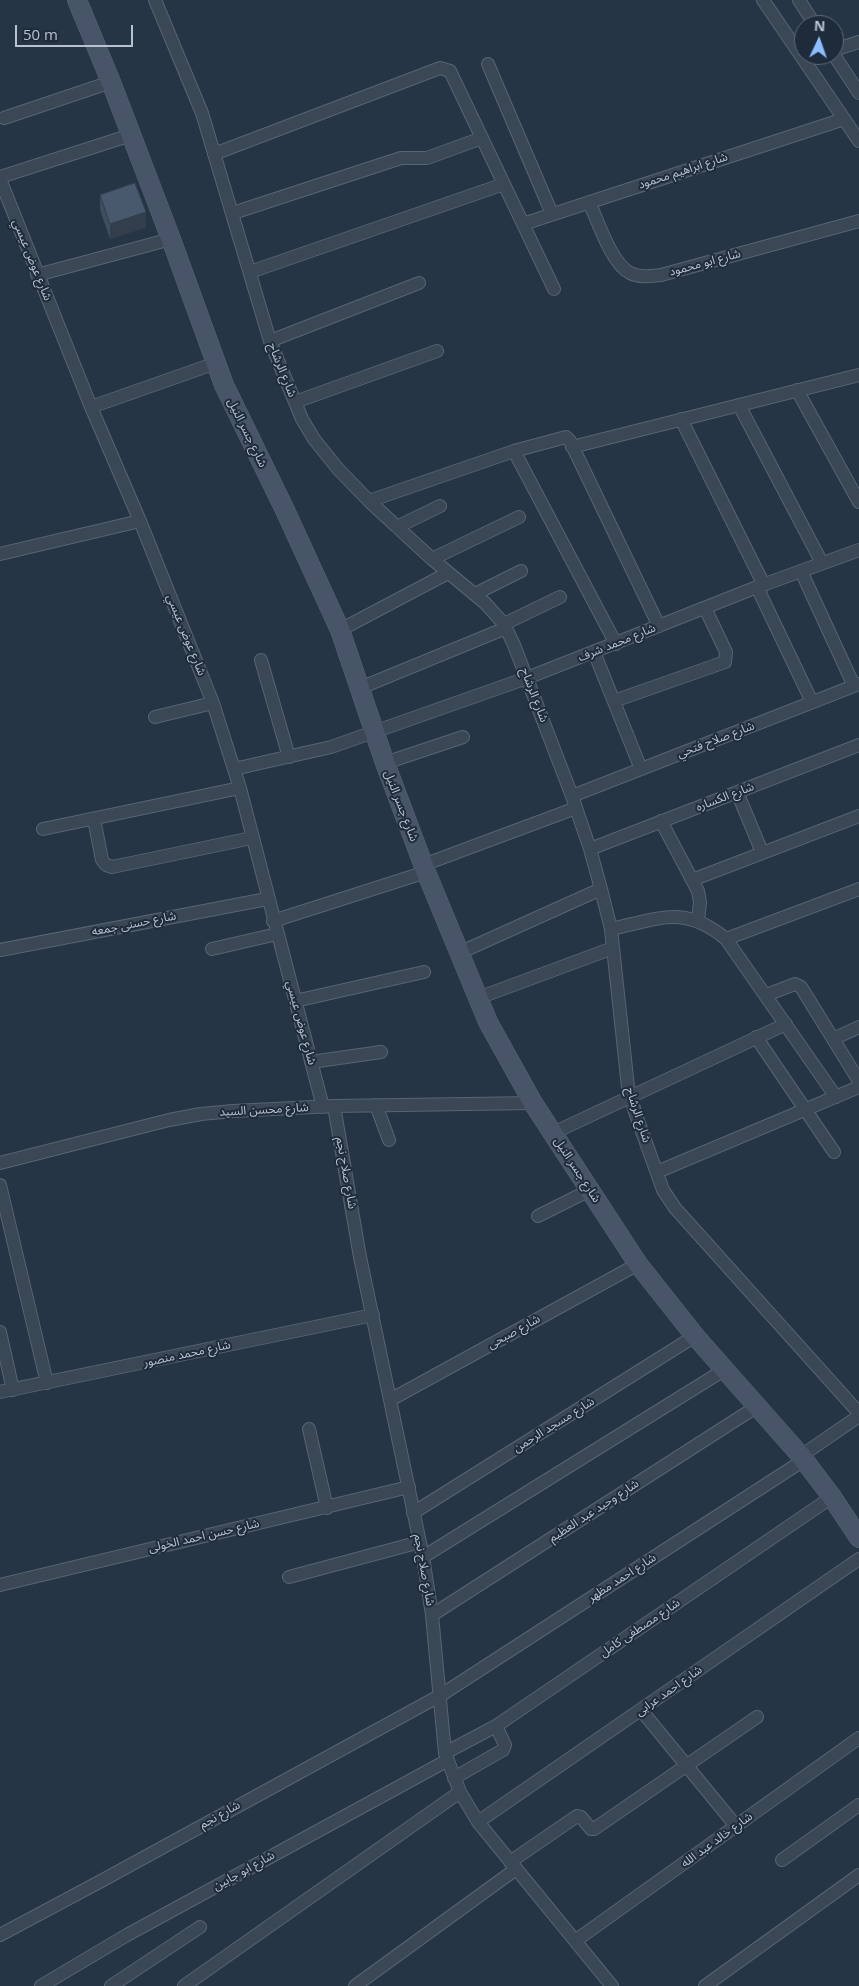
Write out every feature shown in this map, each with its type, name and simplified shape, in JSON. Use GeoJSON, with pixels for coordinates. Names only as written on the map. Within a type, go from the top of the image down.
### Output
{"type":"FeatureCollection","features":[{"type":"Feature","properties":{"kind":"street","name":"شارع جسر النيل"},"geometry":{"type":"LineString","coordinates":[[77,0],[111,82],[171,239],[224,385],[284,508],[340,630],[385,763],[425,868],[488,1022],[533,1103],[638,1264],[724,1370],[802,1458],[832,1497],[859,1538]]}},
{"type":"Feature","properties":{"kind":"street","name":"شارع الرشاح"},"geometry":{"type":"LineString","coordinates":[[156,0],[202,112],[234,213],[270,342],[295,402],[314,439],[338,469],[369,501],[432,560],[475,594],[505,626],[527,678],[590,849],[611,929],[621,1040],[630,1095],[663,1190],[675,1208],[857,1409]]}},
{"type":"Feature","properties":{"kind":"street"},"geometry":{"type":"LineString","coordinates":[[763,0],[859,141]]}},
{"type":"Feature","properties":{"kind":"street"},"geometry":{"type":"LineString","coordinates":[[799,0],[809,15]]}},
{"type":"Feature","properties":{"kind":"street"},"geometry":{"type":"LineString","coordinates":[[844,47],[859,42]]}},
{"type":"Feature","properties":{"kind":"street"},"geometry":{"type":"LineString","coordinates":[[488,64],[552,214]]}},
{"type":"Feature","properties":{"kind":"street"},"geometry":{"type":"LineString","coordinates":[[841,65],[859,93]]}},
{"type":"Feature","properties":{"kind":"street"},"geometry":{"type":"LineString","coordinates":[[214,154],[444,68],[450,71],[554,289]]}},
{"type":"Feature","properties":{"kind":"street"},"geometry":{"type":"LineString","coordinates":[[4,118],[111,82]]}},
{"type":"Feature","properties":{"kind":"street","name":"شارع ابراهيم محمود"},"geometry":{"type":"LineString","coordinates":[[522,224],[844,119]]}},
{"type":"Feature","properties":{"kind":"street"},"geometry":{"type":"LineString","coordinates":[[1,184],[131,135]]}},
{"type":"Feature","properties":{"kind":"street"},"geometry":{"type":"LineString","coordinates":[[234,213],[401,158],[427,158],[482,138]]}},
{"type":"Feature","properties":{"kind":"street","name":"شارع عوض عيسي"},"geometry":{"type":"LineString","coordinates":[[1,184],[214,703],[240,788],[267,899],[312,1062],[328,1107]]}},
{"type":"Feature","properties":{"kind":"street"},"geometry":{"type":"LineString","coordinates":[[250,272],[504,184]]}},
{"type":"Feature","properties":{"kind":"street","name":"شارع ابو محمود"},"geometry":{"type":"LineString","coordinates":[[589,202],[614,256],[629,272],[642,276],[661,275],[859,221]]}},
{"type":"Feature","properties":{"kind":"street"},"geometry":{"type":"LineString","coordinates":[[37,275],[171,239]]}},
{"type":"Feature","properties":{"kind":"street"},"geometry":{"type":"LineString","coordinates":[[270,342],[419,283]]}},
{"type":"Feature","properties":{"kind":"street"},"geometry":{"type":"LineString","coordinates":[[295,402],[437,350]]}},
{"type":"Feature","properties":{"kind":"street"},"geometry":{"type":"LineString","coordinates":[[91,407],[216,363]]}},
{"type":"Feature","properties":{"kind":"street"},"geometry":{"type":"LineString","coordinates":[[572,447],[859,375]]}},
{"type":"Feature","properties":{"kind":"street"},"geometry":{"type":"LineString","coordinates":[[797,390],[859,502]]}},
{"type":"Feature","properties":{"kind":"street"},"geometry":{"type":"LineString","coordinates":[[739,405],[822,563]]}},
{"type":"Feature","properties":{"kind":"street"},"geometry":{"type":"LineString","coordinates":[[682,419],[761,586],[812,702]]}},
{"type":"Feature","properties":{"kind":"street"},"geometry":{"type":"LineString","coordinates":[[369,501],[514,451],[566,437],[659,626]]}},
{"type":"Feature","properties":{"kind":"street"},"geometry":{"type":"LineString","coordinates":[[514,451],[616,644]]}},
{"type":"Feature","properties":{"kind":"street"},"geometry":{"type":"LineString","coordinates":[[397,527],[440,506]]}},
{"type":"Feature","properties":{"kind":"street"},"geometry":{"type":"LineString","coordinates":[[432,560],[519,517]]}},
{"type":"Feature","properties":{"kind":"street"},"geometry":{"type":"LineString","coordinates":[[0,554],[140,521]]}},
{"type":"Feature","properties":{"kind":"street","name":"شارع محمد شرف"},"geometry":{"type":"LineString","coordinates":[[234,770],[331,747],[374,732],[527,678],[761,586],[859,550]]}},
{"type":"Feature","properties":{"kind":"street"},"geometry":{"type":"LineString","coordinates":[[475,594],[521,571]]}},
{"type":"Feature","properties":{"kind":"street"},"geometry":{"type":"LineString","coordinates":[[800,571],[856,685]]}},
{"type":"Feature","properties":{"kind":"street"},"geometry":{"type":"LineString","coordinates":[[340,630],[448,573]]}},
{"type":"Feature","properties":{"kind":"street"},"geometry":{"type":"LineString","coordinates":[[360,688],[505,626],[560,597]]}},
{"type":"Feature","properties":{"kind":"street"},"geometry":{"type":"LineString","coordinates":[[614,701],[725,662],[726,652],[705,608]]}},
{"type":"Feature","properties":{"kind":"street"},"geometry":{"type":"LineString","coordinates":[[594,652],[641,769]]}},
{"type":"Feature","properties":{"kind":"street"},"geometry":{"type":"LineString","coordinates":[[261,660],[289,757]]}},
{"type":"Feature","properties":{"kind":"street","name":"شارع صلاح فتحي"},"geometry":{"type":"LineString","coordinates":[[273,921],[425,868],[574,802],[641,769],[856,685]]}},
{"type":"Feature","properties":{"kind":"street"},"geometry":{"type":"LineString","coordinates":[[155,717],[214,703]]}},
{"type":"Feature","properties":{"kind":"street"},"geometry":{"type":"LineString","coordinates":[[385,763],[463,737]]}},
{"type":"Feature","properties":{"kind":"street","name":"شارع الكساره"},"geometry":{"type":"LineString","coordinates":[[590,849],[859,745]]}},
{"type":"Feature","properties":{"kind":"street"},"geometry":{"type":"LineString","coordinates":[[43,829],[240,788]]}},
{"type":"Feature","properties":{"kind":"street"},"geometry":{"type":"LineString","coordinates":[[737,792],[762,852]]}},
{"type":"Feature","properties":{"kind":"street"},"geometry":{"type":"LineString","coordinates":[[692,880],[859,816]]}},
{"type":"Feature","properties":{"kind":"street"},"geometry":{"type":"LineString","coordinates":[[94,819],[102,860],[106,865],[112,867],[252,838]]}},
{"type":"Feature","properties":{"kind":"street"},"geometry":{"type":"LineString","coordinates":[[661,821],[700,897],[698,921]]}},
{"type":"Feature","properties":{"kind":"street"},"geometry":{"type":"LineString","coordinates":[[726,939],[859,888]]}},
{"type":"Feature","properties":{"kind":"street"},"geometry":{"type":"LineString","coordinates":[[459,952],[601,889]]}},
{"type":"Feature","properties":{"kind":"street","name":"شارع حسنى جمعه"},"geometry":{"type":"LineString","coordinates":[[0,950],[267,899]]}},
{"type":"Feature","properties":{"kind":"street"},"geometry":{"type":"LineString","coordinates":[[611,929],[674,916],[698,921],[715,930],[726,939],[836,1097]]}},
{"type":"Feature","properties":{"kind":"street"},"geometry":{"type":"LineString","coordinates":[[212,949],[277,934]]}},
{"type":"Feature","properties":{"kind":"street"},"geometry":{"type":"LineString","coordinates":[[478,998],[613,948]]}},
{"type":"Feature","properties":{"kind":"street"},"geometry":{"type":"LineString","coordinates":[[295,1001],[424,972]]}},
{"type":"Feature","properties":{"kind":"street"},"geometry":{"type":"LineString","coordinates":[[766,995],[795,984],[801,987],[859,1081]]}},
{"type":"Feature","properties":{"kind":"street"},"geometry":{"type":"LineString","coordinates":[[552,1133],[630,1095],[786,1024]]}},
{"type":"Feature","properties":{"kind":"street"},"geometry":{"type":"LineString","coordinates":[[833,1038],[859,1027]]}},
{"type":"Feature","properties":{"kind":"street"},"geometry":{"type":"LineString","coordinates":[[756,1037],[834,1152]]}},
{"type":"Feature","properties":{"kind":"street"},"geometry":{"type":"LineString","coordinates":[[312,1062],[381,1052]]}},
{"type":"Feature","properties":{"kind":"street"},"geometry":{"type":"LineString","coordinates":[[657,1172],[859,1087]]}},
{"type":"Feature","properties":{"kind":"street","name":"شارع محسن السيد"},"geometry":{"type":"LineString","coordinates":[[0,1163],[193,1116],[233,1111],[376,1105],[533,1103]]}},
{"type":"Feature","properties":{"kind":"street"},"geometry":{"type":"LineString","coordinates":[[376,1105],[389,1140]]}},
{"type":"Feature","properties":{"kind":"street","name":"شارع صلاح نجم"},"geometry":{"type":"LineString","coordinates":[[328,1107],[420,1542],[432,1615],[447,1756],[454,1778],[478,1822],[612,1986]]}},
{"type":"Feature","properties":{"kind":"street"},"geometry":{"type":"LineString","coordinates":[[0,1185],[47,1383]]}},
{"type":"Feature","properties":{"kind":"street"},"geometry":{"type":"LineString","coordinates":[[538,1216],[590,1190]]}},
{"type":"Feature","properties":{"kind":"street","name":"شارع صبحى"},"geometry":{"type":"LineString","coordinates":[[390,1400],[638,1264]]}},
{"type":"Feature","properties":{"kind":"street","name":"شارع محمد منصور"},"geometry":{"type":"LineString","coordinates":[[0,1392],[373,1315]]}},
{"type":"Feature","properties":{"kind":"street"},"geometry":{"type":"LineString","coordinates":[[0,1332],[13,1390]]}},
{"type":"Feature","properties":{"kind":"street","name":"شارع مسجد الرحمن"},"geometry":{"type":"LineString","coordinates":[[413,1513],[696,1336]]}},
{"type":"Feature","properties":{"kind":"street"},"geometry":{"type":"LineString","coordinates":[[423,1558],[724,1370]]}},
{"type":"Feature","properties":{"kind":"street","name":"شارع وحيد عبد العظيم"},"geometry":{"type":"LineString","coordinates":[[432,1615],[756,1407]]}},
{"type":"Feature","properties":{"kind":"street","name":"شارع احمد مظهر"},"geometry":{"type":"LineString","coordinates":[[441,1695],[802,1458],[857,1409]]}},
{"type":"Feature","properties":{"kind":"street"},"geometry":{"type":"LineString","coordinates":[[309,1429],[327,1508]]}},
{"type":"Feature","properties":{"kind":"street","name":"شارع حسن احمد الخولى"},"geometry":{"type":"LineString","coordinates":[[0,1585],[409,1487]]}},
{"type":"Feature","properties":{"kind":"street","name":"شارع مصطفى كامل"},"geometry":{"type":"LineString","coordinates":[[447,1756],[496,1726],[832,1497]]}},
{"type":"Feature","properties":{"kind":"street"},"geometry":{"type":"LineString","coordinates":[[290,1576],[420,1542]]}},
{"type":"Feature","properties":{"kind":"street","name":"شارع احمد عرابى"},"geometry":{"type":"LineString","coordinates":[[478,1822],[859,1559]]}},
{"type":"Feature","properties":{"kind":"street","name":"شارع نجم"},"geometry":{"type":"LineString","coordinates":[[0,1935],[441,1695]]}},
{"type":"Feature","properties":{"kind":"street"},"geometry":{"type":"LineString","coordinates":[[640,1710],[736,1826]]}},
{"type":"Feature","properties":{"kind":"street"},"geometry":{"type":"LineString","coordinates":[[355,1986],[577,1816],[581,1817],[591,1829],[594,1829],[757,1717]]}},
{"type":"Feature","properties":{"kind":"street"},"geometry":{"type":"LineString","coordinates":[[454,1778],[503,1750],[505,1745],[496,1726]]}},
{"type":"Feature","properties":{"kind":"street","name":"شارع خالد عبد الله"},"geometry":{"type":"LineString","coordinates":[[574,1941],[859,1738]]}},
{"type":"Feature","properties":{"kind":"street","name":"شارع ابو جابين"},"geometry":{"type":"LineString","coordinates":[[42,1986],[127,1935],[447,1756]]}},
{"type":"Feature","properties":{"kind":"street"},"geometry":{"type":"LineString","coordinates":[[184,1986],[460,1792]]}},
{"type":"Feature","properties":{"kind":"street"},"geometry":{"type":"LineString","coordinates":[[782,1860],[859,1805]]}},
{"type":"Feature","properties":{"kind":"street"},"geometry":{"type":"LineString","coordinates":[[705,1986],[859,1875]]}},
{"type":"Feature","properties":{"kind":"street"},"geometry":{"type":"LineString","coordinates":[[111,1986],[200,1928]]}},
{"type":"Feature","properties":{"kind":"building"},"geometry":{"type":"Polygon","coordinates":[[[135,183],[146,212],[110,224],[100,195],[135,183]]]}}]}
